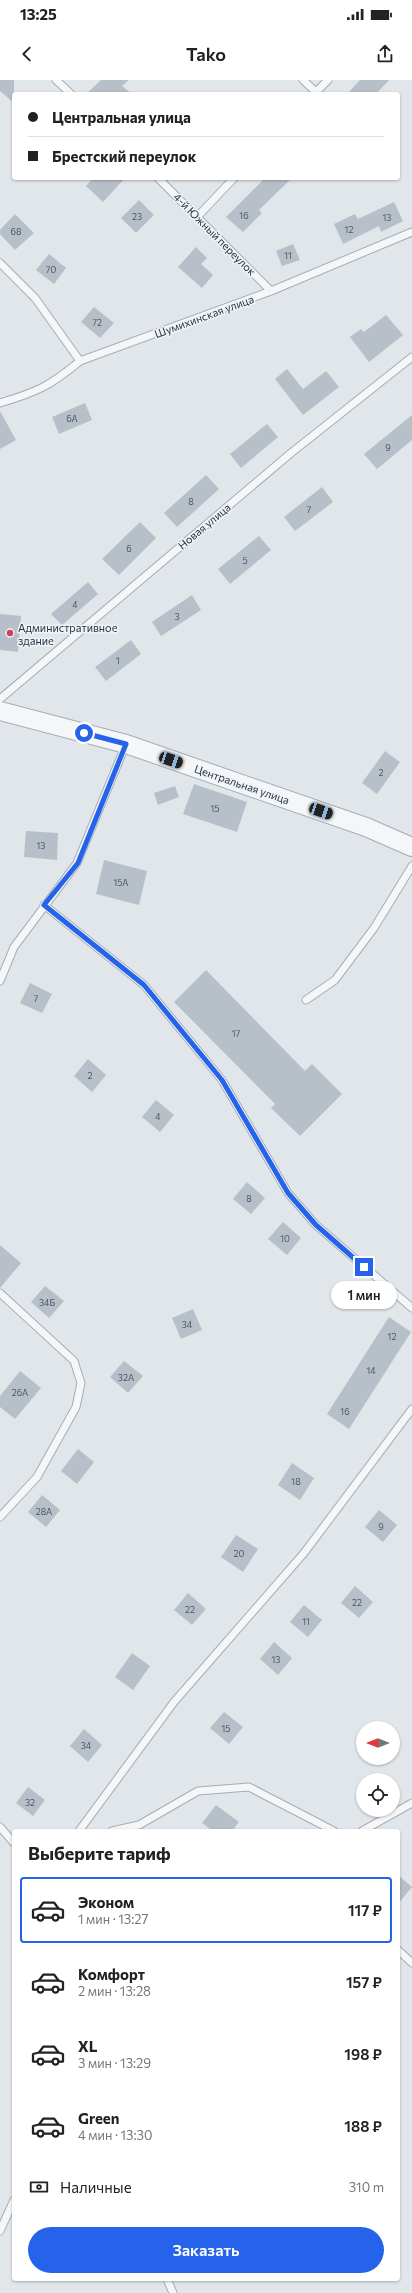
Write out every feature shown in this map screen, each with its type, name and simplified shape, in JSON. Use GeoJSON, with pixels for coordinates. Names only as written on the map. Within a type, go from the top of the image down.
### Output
{"type":"FeatureCollection","features":[{"type":"Feature","properties":{"kind":"street","name":"Центральная улица"},"geometry":{"type":"LineString","coordinates":[[0,711],[126,744],[366,827],[412,847]]}},
{"type":"Feature","properties":{"kind":"lane"},"geometry":{"type":"LineString","coordinates":[[56,80],[68,92]]}},
{"type":"Feature","properties":{"kind":"lane"},"geometry":{"type":"LineString","coordinates":[[303,80],[314,92]]}},
{"type":"Feature","properties":{"kind":"lane"},"geometry":{"type":"LineString","coordinates":[[316,92],[328,80]]}},
{"type":"Feature","properties":{"kind":"lane","name":"4-й Южный переулок"},"geometry":{"type":"LineString","coordinates":[[160,180],[198,216],[271,291]]}},
{"type":"Feature","properties":{"kind":"lane"},"geometry":{"type":"LineString","coordinates":[[198,216],[232,180]]}},
{"type":"Feature","properties":{"kind":"lane","name":"Шумихинская улица"},"geometry":{"type":"LineString","coordinates":[[0,403],[34,393],[55,381],[80,361],[271,291],[412,232]]}},
{"type":"Feature","properties":{"kind":"lane"},"geometry":{"type":"LineString","coordinates":[[0,263],[35,298],[80,361]]}},
{"type":"Feature","properties":{"kind":"lane","name":"Новая улица"},"geometry":{"type":"LineString","coordinates":[[0,700],[291,453],[412,357]]}},
{"type":"Feature","properties":{"kind":"lane"},"geometry":{"type":"LineString","coordinates":[[0,981],[14,947],[44,905],[78,863],[126,744]]}},
{"type":"Feature","properties":{"kind":"lane"},"geometry":{"type":"LineString","coordinates":[[306,1000],[335,980],[374,928],[412,866]]}},
{"type":"Feature","properties":{"kind":"lane"},"geometry":{"type":"LineString","coordinates":[[44,905],[144,985],[222,1080],[288,1193],[316,1225],[412,1308]]}},
{"type":"Feature","properties":{"kind":"lane"},"geometry":{"type":"LineString","coordinates":[[0,1293],[74,1361],[81,1383],[76,1407],[37,1477],[0,1517]]}},
{"type":"Feature","properties":{"kind":"lane"},"geometry":{"type":"LineString","coordinates":[[80,1829],[174,1702],[304,1553],[412,1409]]}},
{"type":"Feature","properties":{"kind":"lane"},"geometry":{"type":"LineString","coordinates":[[121,1829],[139,1825],[198,1791],[249,1787],[330,1829]]}},
{"type":"Feature","properties":{"kind":"lane"},"geometry":{"type":"LineString","coordinates":[[366,1829],[412,1803]]}},
{"type":"Feature","properties":{"kind":"lane"},"geometry":{"type":"LineString","coordinates":[[0,1827],[12,1841]]}},
{"type":"Feature","properties":{"kind":"lane"},"geometry":{"type":"LineString","coordinates":[[400,1952],[412,1963]]}},
{"type":"Feature","properties":{"kind":"lane"},"geometry":{"type":"LineString","coordinates":[[0,2231],[12,2204]]}},
{"type":"Feature","properties":{"kind":"lane"},"geometry":{"type":"LineString","coordinates":[[168,2281],[173,2293]]}},
{"type":"Feature","properties":{"kind":"building"},"geometry":{"type":"Polygon","coordinates":[[[0,80],[14,80],[12,101],[0,91],[0,80]]]}},
{"type":"Feature","properties":{"kind":"building"},"geometry":{"type":"Polygon","coordinates":[[[101,80],[129,80],[122,86],[130,92],[88,92],[101,80]]]}},
{"type":"Feature","properties":{"kind":"building"},"geometry":{"type":"Polygon","coordinates":[[[360,80],[389,80],[378,92],[349,92],[360,80]]]}},
{"type":"Feature","properties":{"kind":"building"},"geometry":{"type":"Polygon","coordinates":[[[91,180],[123,180],[103,202],[86,186],[91,180]]]}},
{"type":"Feature","properties":{"kind":"building"},"geometry":{"type":"Polygon","coordinates":[[[263,180],[290,180],[259,210],[262,213],[243,232],[226,217],[263,180]]]}},
{"type":"Feature","properties":{"kind":"building"},"geometry":{"type":"Polygon","coordinates":[[[139,200],[154,215],[136,233],[121,218],[139,200]]]}},
{"type":"Feature","properties":{"kind":"building"},"geometry":{"type":"Polygon","coordinates":[[[394,202],[403,221],[381,232],[379,226],[343,244],[334,224],[355,214],[358,219],[394,202]]]}},
{"type":"Feature","properties":{"kind":"building"},"geometry":{"type":"Polygon","coordinates":[[[15,214],[34,233],[15,250],[0,234],[0,230],[15,214]]]}},
{"type":"Feature","properties":{"kind":"building"},"geometry":{"type":"Polygon","coordinates":[[[293,244],[300,260],[282,266],[276,251],[293,244]]]}},
{"type":"Feature","properties":{"kind":"building"},"geometry":{"type":"Polygon","coordinates":[[[196,247],[207,258],[201,264],[213,275],[202,288],[178,267],[196,247]]]}},
{"type":"Feature","properties":{"kind":"building"},"geometry":{"type":"Polygon","coordinates":[[[49,254],[66,268],[54,284],[36,270],[49,254]]]}},
{"type":"Feature","properties":{"kind":"building"},"geometry":{"type":"Polygon","coordinates":[[[94,307],[114,323],[100,338],[81,322],[94,307]]]}},
{"type":"Feature","properties":{"kind":"building"},"geometry":{"type":"Polygon","coordinates":[[[386,315],[403,335],[369,362],[350,337],[361,329],[364,332],[386,315]]]}},
{"type":"Feature","properties":{"kind":"building"},"geometry":{"type":"Polygon","coordinates":[[[287,369],[303,389],[326,371],[339,387],[303,415],[275,379],[287,369]]]}},
{"type":"Feature","properties":{"kind":"building"},"geometry":{"type":"Polygon","coordinates":[[[85,403],[92,420],[59,434],[52,417],[85,403]]]}},
{"type":"Feature","properties":{"kind":"building"},"geometry":{"type":"Polygon","coordinates":[[[0,411],[16,440],[0,449],[0,411]]]}},
{"type":"Feature","properties":{"kind":"building"},"geometry":{"type":"Polygon","coordinates":[[[412,415],[412,440],[377,469],[364,454],[412,415]]]}},
{"type":"Feature","properties":{"kind":"building"},"geometry":{"type":"Polygon","coordinates":[[[267,424],[278,437],[241,468],[230,454],[267,424]]]}},
{"type":"Feature","properties":{"kind":"building"},"geometry":{"type":"Polygon","coordinates":[[[206,475],[219,489],[177,527],[164,513],[206,475]]]}},
{"type":"Feature","properties":{"kind":"building"},"geometry":{"type":"Polygon","coordinates":[[[322,487],[333,502],[295,531],[284,517],[322,487]]]}},
{"type":"Feature","properties":{"kind":"building"},"geometry":{"type":"Polygon","coordinates":[[[140,522],[156,538],[119,575],[102,559],[140,522]]]}},
{"type":"Feature","properties":{"kind":"building"},"geometry":{"type":"Polygon","coordinates":[[[259,536],[271,550],[230,584],[218,569],[259,536]]]}},
{"type":"Feature","properties":{"kind":"building"},"geometry":{"type":"Polygon","coordinates":[[[88,582],[98,594],[62,625],[51,614],[88,582]]]}},
{"type":"Feature","properties":{"kind":"building"},"geometry":{"type":"Polygon","coordinates":[[[192,595],[201,610],[161,636],[152,622],[192,595]]]}},
{"type":"Feature","properties":{"kind":"building","name":"Административное здание"},"geometry":{"type":"Polygon","coordinates":[[[0,614],[21,616],[18,652],[0,650],[0,614]]]}},
{"type":"Feature","properties":{"kind":"building"},"geometry":{"type":"Polygon","coordinates":[[[131,640],[141,654],[106,681],[95,667],[131,640]]]}},
{"type":"Feature","properties":{"kind":"building"},"geometry":{"type":"Polygon","coordinates":[[[385,751],[400,762],[377,794],[362,783],[385,751]]]}},
{"type":"Feature","properties":{"kind":"building"},"geometry":{"type":"Polygon","coordinates":[[[194,784],[247,802],[237,832],[183,814],[194,784]]]}},
{"type":"Feature","properties":{"kind":"building"},"geometry":{"type":"Polygon","coordinates":[[[175,786],[179,797],[158,805],[154,793],[175,786]]]}},
{"type":"Feature","properties":{"kind":"building"},"geometry":{"type":"Polygon","coordinates":[[[26,831],[58,833],[57,860],[24,857],[26,831]]]}},
{"type":"Feature","properties":{"kind":"building"},"geometry":{"type":"Polygon","coordinates":[[[104,860],[147,871],[139,905],[96,894],[104,860]]]}},
{"type":"Feature","properties":{"kind":"building"},"geometry":{"type":"Polygon","coordinates":[[[206,970],[305,1071],[312,1064],[342,1094],[300,1136],[271,1108],[275,1104],[174,1002],[206,970]]]}},
{"type":"Feature","properties":{"kind":"building"},"geometry":{"type":"Polygon","coordinates":[[[30,983],[52,994],[42,1013],[20,1003],[30,983]]]}},
{"type":"Feature","properties":{"kind":"building"},"geometry":{"type":"Polygon","coordinates":[[[88,1059],[106,1075],[92,1092],[74,1076],[88,1059]]]}},
{"type":"Feature","properties":{"kind":"building"},"geometry":{"type":"Polygon","coordinates":[[[156,1100],[174,1115],[160,1132],[142,1117],[156,1100]]]}},
{"type":"Feature","properties":{"kind":"building"},"geometry":{"type":"Polygon","coordinates":[[[247,1182],[265,1198],[251,1214],[233,1199],[247,1182]]]}},
{"type":"Feature","properties":{"kind":"building"},"geometry":{"type":"Polygon","coordinates":[[[283,1222],[301,1238],[287,1255],[268,1239],[283,1222]]]}},
{"type":"Feature","properties":{"kind":"building"},"geometry":{"type":"Polygon","coordinates":[[[0,1245],[21,1263],[0,1288],[0,1245]]]}},
{"type":"Feature","properties":{"kind":"building"},"geometry":{"type":"Polygon","coordinates":[[[45,1286],[64,1301],[49,1318],[31,1302],[45,1286]]]}},
{"type":"Feature","properties":{"kind":"building"},"geometry":{"type":"Polygon","coordinates":[[[193,1309],[202,1330],[181,1339],[172,1318],[193,1309]]]}},
{"type":"Feature","properties":{"kind":"building"},"geometry":{"type":"Polygon","coordinates":[[[389,1317],[411,1332],[349,1429],[327,1414],[389,1317]]]}},
{"type":"Feature","properties":{"kind":"building"},"geometry":{"type":"Polygon","coordinates":[[[124,1361],[143,1376],[128,1393],[110,1377],[124,1361]]]}},
{"type":"Feature","properties":{"kind":"building"},"geometry":{"type":"Polygon","coordinates":[[[20,1371],[41,1388],[15,1419],[0,1407],[0,1396],[20,1371]]]}},
{"type":"Feature","properties":{"kind":"building"},"geometry":{"type":"Polygon","coordinates":[[[78,1449],[94,1462],[77,1484],[61,1471],[78,1449]]]}},
{"type":"Feature","properties":{"kind":"building"},"geometry":{"type":"Polygon","coordinates":[[[292,1463],[314,1478],[300,1500],[278,1485],[292,1463]]]}},
{"type":"Feature","properties":{"kind":"building"},"geometry":{"type":"Polygon","coordinates":[[[42,1495],[60,1510],[46,1527],[28,1512],[42,1495]]]}},
{"type":"Feature","properties":{"kind":"building"},"geometry":{"type":"Polygon","coordinates":[[[379,1510],[397,1525],[383,1542],[365,1527],[379,1510]]]}},
{"type":"Feature","properties":{"kind":"building"},"geometry":{"type":"Polygon","coordinates":[[[236,1535],[258,1549],[243,1572],[221,1557],[236,1535]]]}},
{"type":"Feature","properties":{"kind":"building"},"geometry":{"type":"Polygon","coordinates":[[[355,1586],[373,1602],[359,1618],[341,1603],[355,1586]]]}},
{"type":"Feature","properties":{"kind":"building"},"geometry":{"type":"Polygon","coordinates":[[[188,1593],[206,1609],[192,1625],[174,1610],[188,1593]]]}},
{"type":"Feature","properties":{"kind":"building"},"geometry":{"type":"Polygon","coordinates":[[[304,1605],[322,1620],[308,1637],[290,1622],[304,1605]]]}},
{"type":"Feature","properties":{"kind":"building"},"geometry":{"type":"Polygon","coordinates":[[[274,1642],[292,1658],[278,1675],[260,1659],[274,1642]]]}},
{"type":"Feature","properties":{"kind":"building"},"geometry":{"type":"Polygon","coordinates":[[[132,1653],[150,1666],[133,1690],[115,1677],[132,1653]]]}},
{"type":"Feature","properties":{"kind":"building"},"geometry":{"type":"Polygon","coordinates":[[[224,1712],[243,1727],[229,1744],[210,1728],[224,1712]]]}},
{"type":"Feature","properties":{"kind":"building"},"geometry":{"type":"Polygon","coordinates":[[[84,1729],[102,1745],[88,1762],[70,1746],[84,1729]]]}},
{"type":"Feature","properties":{"kind":"building"},"geometry":{"type":"Polygon","coordinates":[[[28,1787],[45,1800],[33,1816],[16,1803],[28,1787]]]}},
{"type":"Feature","properties":{"kind":"building"},"geometry":{"type":"Polygon","coordinates":[[[216,1805],[239,1822],[234,1829],[210,1829],[202,1823],[216,1805]]]}},
{"type":"Feature","properties":{"kind":"building"},"geometry":{"type":"Polygon","coordinates":[[[400,1877],[412,1887],[400,1902],[400,1877]]]}},
{"type":"Feature","properties":{"kind":"place","name":"Административное здание"},"geometry":{"type":"Point","coordinates":[10,633]}},
{"type":"Feature","properties":{"kind":"route"},"geometry":{"type":"LineString","coordinates":[[84,733],[126,744],[78,863],[44,905],[144,985],[222,1080],[288,1193],[316,1225],[364,1267]]}}]}
